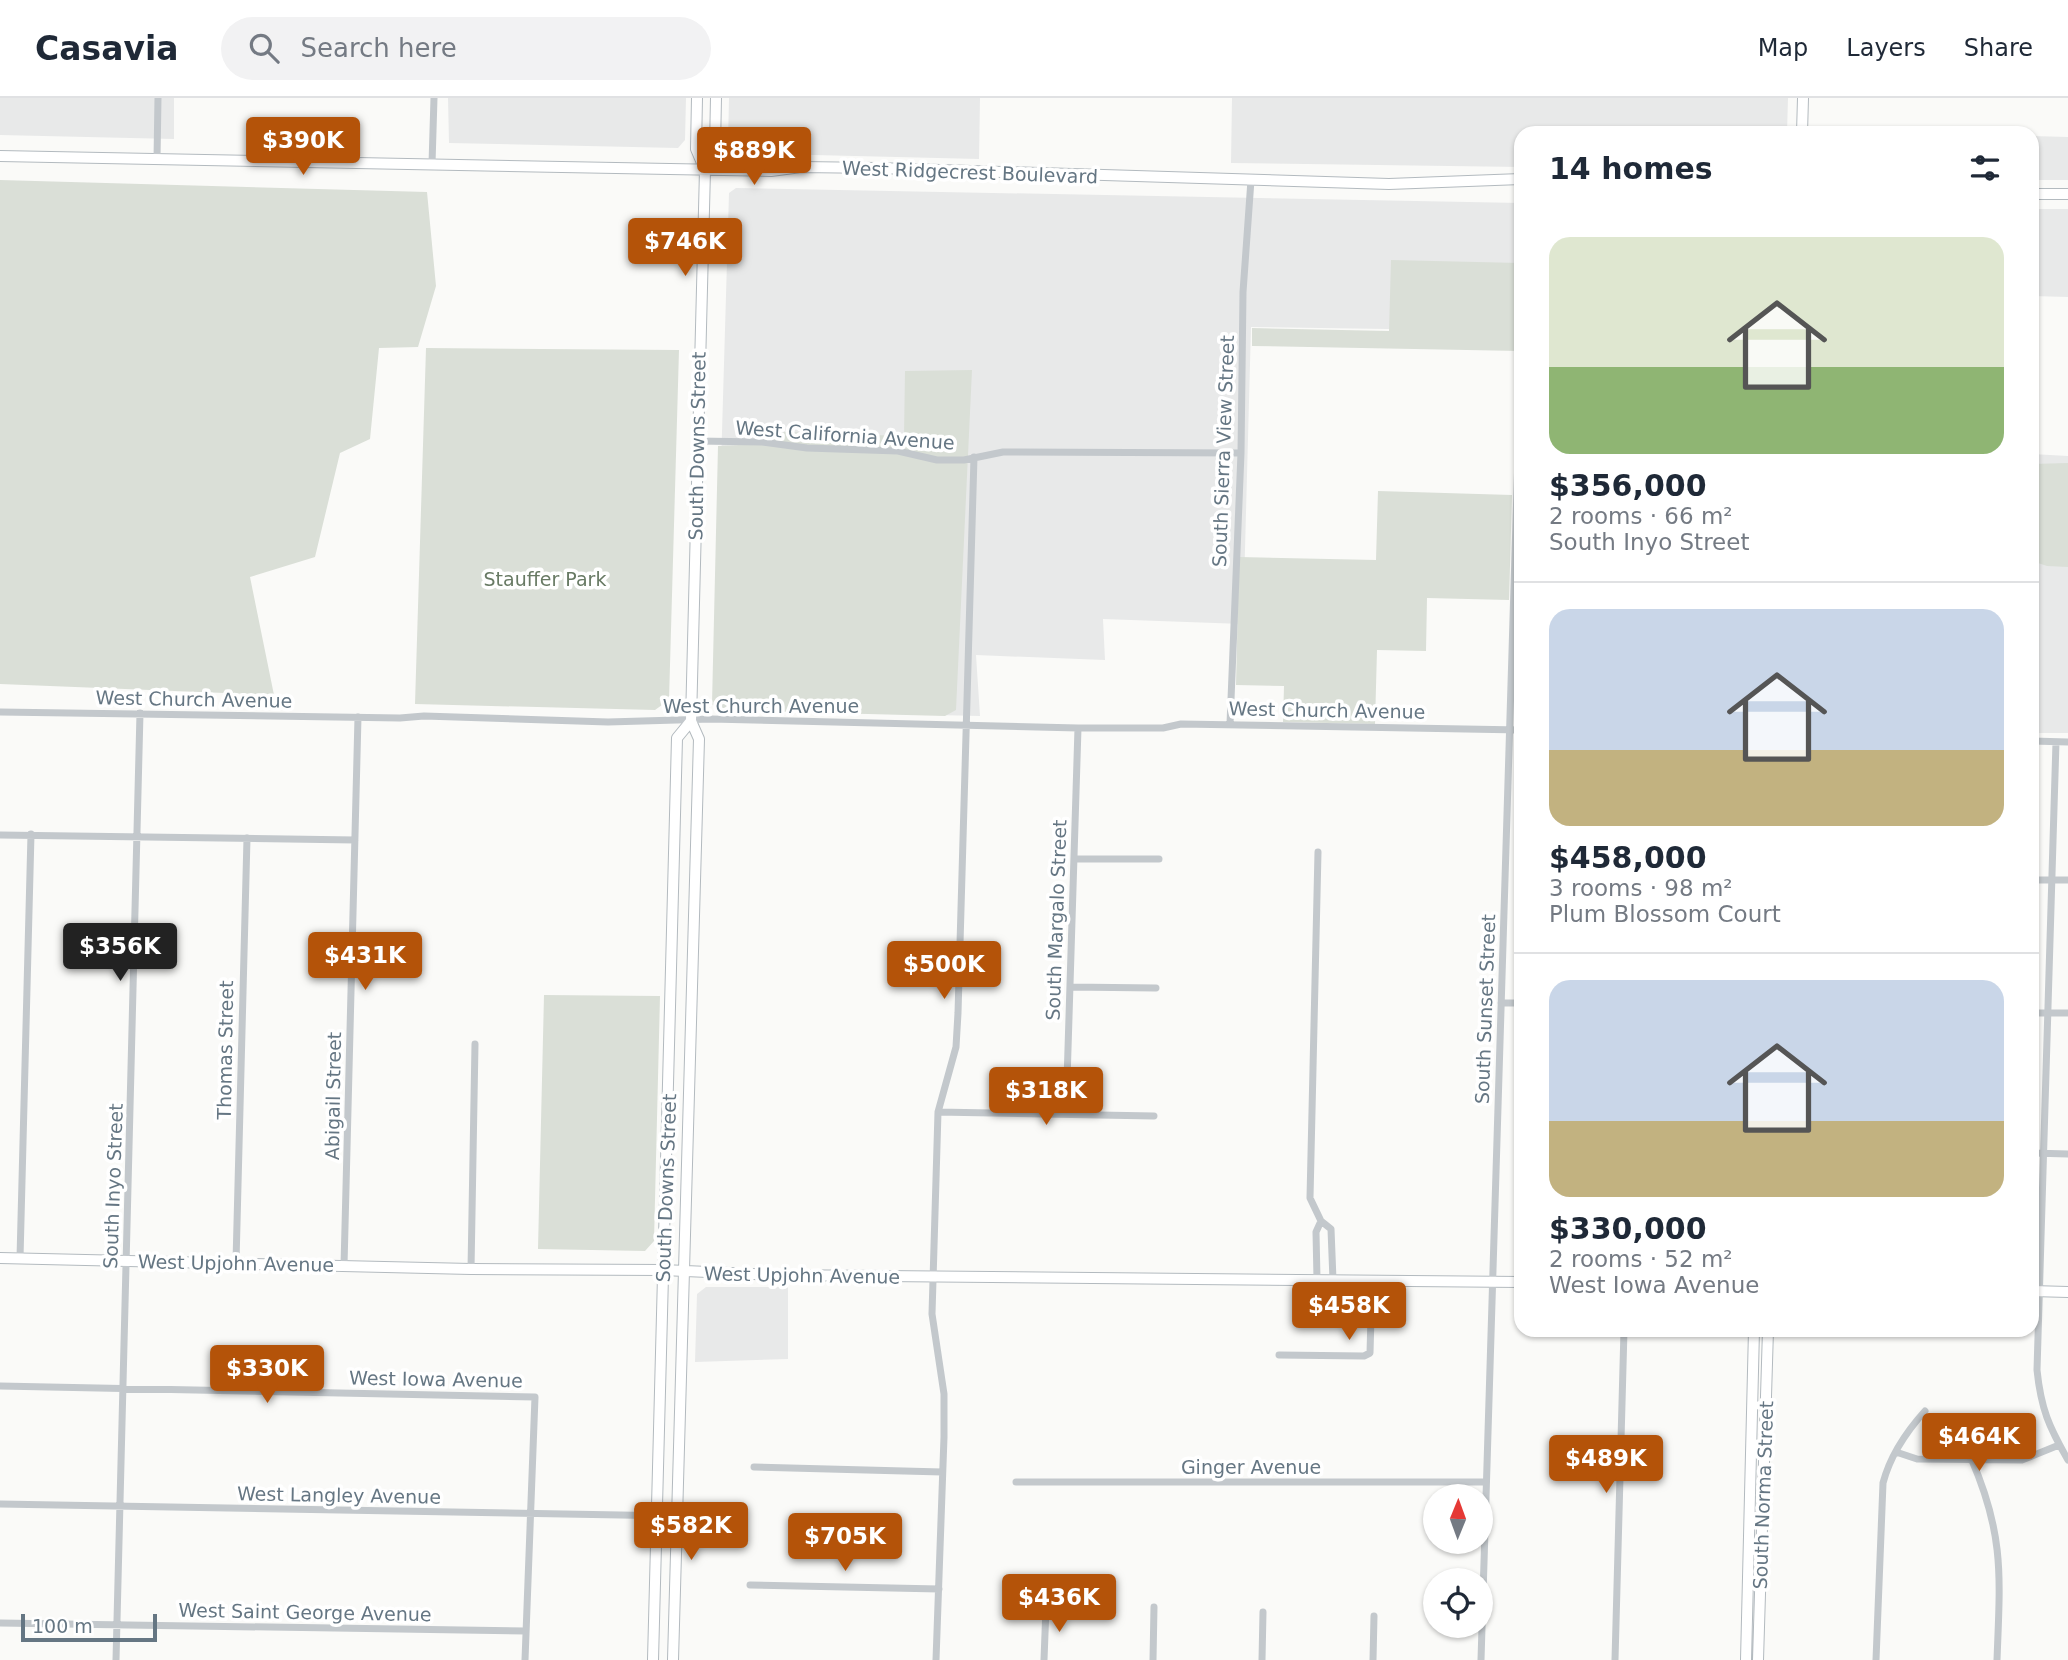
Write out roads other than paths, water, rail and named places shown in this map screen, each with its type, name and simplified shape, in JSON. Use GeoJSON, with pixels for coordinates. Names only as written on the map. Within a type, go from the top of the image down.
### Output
{"type":"FeatureCollection","features":[{"type":"Feature","properties":{"kind":"main road"},"geometry":{"type":"LineString","coordinates":[[697,98],[695,149],[705,170]]}},
{"type":"Feature","properties":{"kind":"main road"},"geometry":{"type":"LineString","coordinates":[[705,170],[715,147],[716,98]]}},
{"type":"Feature","properties":{"kind":"main road"},"geometry":{"type":"LineString","coordinates":[[1802,126],[1803,98]]}},
{"type":"Feature","properties":{"kind":"main road","name":"West Ridgecrest Boulevard"},"geometry":{"type":"LineString","coordinates":[[0,156],[771,172],[814,167],[1389,184],[1514,179]]}},
{"type":"Feature","properties":{"kind":"main road","name":"South Downs Street"},"geometry":{"type":"LineString","coordinates":[[673,1660],[698,739],[691,721],[705,170]]}},
{"type":"Feature","properties":{"kind":"main road"},"geometry":{"type":"LineString","coordinates":[[2039,194],[2068,194]]}},
{"type":"Feature","properties":{"kind":"main road","name":"South Downs Street"},"geometry":{"type":"LineString","coordinates":[[653,1660],[677,738],[691,721]]}},
{"type":"Feature","properties":{"kind":"main road","name":"West Upjohn Avenue"},"geometry":{"type":"LineString","coordinates":[[0,1258],[934,1277],[1514,1282]]}},
{"type":"Feature","properties":{"kind":"main road"},"geometry":{"type":"LineString","coordinates":[[2039,1291],[2068,1292]]}},
{"type":"Feature","properties":{"kind":"main road","name":"South Norma Street"},"geometry":{"type":"LineString","coordinates":[[1746,1659],[1754,1337]]}},
{"type":"Feature","properties":{"kind":"main road","name":"South Norma Street"},"geometry":{"type":"LineString","coordinates":[[1760,1660],[1768,1337]]}},
{"type":"Feature","properties":{"kind":"street"},"geometry":{"type":"LineString","coordinates":[[157,159],[158,98]]}},
{"type":"Feature","properties":{"kind":"street"},"geometry":{"type":"LineString","coordinates":[[432,164],[433,98]]}},
{"type":"Feature","properties":{"kind":"street","name":"South Sierra View Street"},"geometry":{"type":"LineString","coordinates":[[1230,724],[1241,453],[1243,280],[1251,180]]}},
{"type":"Feature","properties":{"kind":"street","name":"West California Avenue"},"geometry":{"type":"LineString","coordinates":[[697,441],[762,442],[898,451],[937,460],[1003,452],[1241,453]]}},
{"type":"Feature","properties":{"kind":"street"},"geometry":{"type":"LineString","coordinates":[[936,1660],[944,1394],[932,1314],[938,1112],[956,1047],[974,457]]}},
{"type":"Feature","properties":{"kind":"street","name":"South Sunset Street"},"geometry":{"type":"LineString","coordinates":[[1481,1660],[1514,575]]}},
{"type":"Feature","properties":{"kind":"street","name":"West Church Avenue"},"geometry":{"type":"LineString","coordinates":[[0,712],[966,724],[1078,728],[1163,728],[1181,724],[1230,724],[1514,730]]}},
{"type":"Feature","properties":{"kind":"street","name":"South Inyo Street"},"geometry":{"type":"LineString","coordinates":[[116,1660],[140,713]]}},
{"type":"Feature","properties":{"kind":"street","name":"Abigail Street"},"geometry":{"type":"LineString","coordinates":[[344,1266],[358,717]]}},
{"type":"Feature","properties":{"kind":"street","name":"South Margalo Street"},"geometry":{"type":"LineString","coordinates":[[1066,1113],[1078,728]]}},
{"type":"Feature","properties":{"kind":"street"},"geometry":{"type":"LineString","coordinates":[[2039,741],[2068,742]]}},
{"type":"Feature","properties":{"kind":"street"},"geometry":{"type":"LineString","coordinates":[[2039,1239],[2049,1013],[2056,742]]}},
{"type":"Feature","properties":{"kind":"street"},"geometry":{"type":"LineString","coordinates":[[19,1258],[31,834]]}},
{"type":"Feature","properties":{"kind":"street"},"geometry":{"type":"LineString","coordinates":[[0,835],[355,839]]}},
{"type":"Feature","properties":{"kind":"street","name":"Thomas Street"},"geometry":{"type":"LineString","coordinates":[[236,1262],[247,838]]}},
{"type":"Feature","properties":{"kind":"street"},"geometry":{"type":"LineString","coordinates":[[1318,852],[1310,1198],[1321,1222],[1331,1229],[1333,1280]]}},
{"type":"Feature","properties":{"kind":"street"},"geometry":{"type":"LineString","coordinates":[[1074,859],[1159,859]]}},
{"type":"Feature","properties":{"kind":"street"},"geometry":{"type":"LineString","coordinates":[[2039,880],[2068,880]]}},
{"type":"Feature","properties":{"kind":"street"},"geometry":{"type":"LineString","coordinates":[[1070,986],[1156,988]]}},
{"type":"Feature","properties":{"kind":"street"},"geometry":{"type":"LineString","coordinates":[[1501,1003],[1514,1003]]}},
{"type":"Feature","properties":{"kind":"street"},"geometry":{"type":"LineString","coordinates":[[2039,1013],[2068,1013]]}},
{"type":"Feature","properties":{"kind":"street"},"geometry":{"type":"LineString","coordinates":[[471,1269],[475,1044]]}},
{"type":"Feature","properties":{"kind":"street"},"geometry":{"type":"LineString","coordinates":[[938,1112],[1154,1116]]}},
{"type":"Feature","properties":{"kind":"street"},"geometry":{"type":"LineString","coordinates":[[2039,1153],[2068,1154]]}},
{"type":"Feature","properties":{"kind":"street"},"geometry":{"type":"LineString","coordinates":[[1317,1279],[1316,1232],[1321,1222]]}},
{"type":"Feature","properties":{"kind":"street"},"geometry":{"type":"LineString","coordinates":[[1279,1355],[1364,1356],[1370,1353],[1372,1280]]}},
{"type":"Feature","properties":{"kind":"street"},"geometry":{"type":"LineString","coordinates":[[1615,1660],[1623,1337]]}},
{"type":"Feature","properties":{"kind":"street"},"geometry":{"type":"LineString","coordinates":[[2037,1337],[2039,1390],[2048,1427],[2068,1460]]}},
{"type":"Feature","properties":{"kind":"street","name":"West Iowa Avenue"},"geometry":{"type":"LineString","coordinates":[[0,1386],[535,1397],[533,1514]]}},
{"type":"Feature","properties":{"kind":"street"},"geometry":{"type":"LineString","coordinates":[[1876,1660],[1883,1483],[1887,1467],[1925,1411]]}},
{"type":"Feature","properties":{"kind":"street"},"geometry":{"type":"LineString","coordinates":[[1896,1452],[1917,1460],[2022,1460],[2059,1445]]}},
{"type":"Feature","properties":{"kind":"street"},"geometry":{"type":"LineString","coordinates":[[1971,1458],[1992,1510],[1998,1543],[1997,1660]]}},
{"type":"Feature","properties":{"kind":"street"},"geometry":{"type":"LineString","coordinates":[[754,1467],[943,1472]]}},
{"type":"Feature","properties":{"kind":"street","name":"Ginger Avenue"},"geometry":{"type":"LineString","coordinates":[[1016,1482],[1486,1482]]}},
{"type":"Feature","properties":{"kind":"street","name":"West Langley Avenue"},"geometry":{"type":"LineString","coordinates":[[0,1504],[677,1516]]}},
{"type":"Feature","properties":{"kind":"street"},"geometry":{"type":"LineString","coordinates":[[524,1660],[528,1525],[533,1514]]}},
{"type":"Feature","properties":{"kind":"street"},"geometry":{"type":"LineString","coordinates":[[750,1585],[939,1589]]}},
{"type":"Feature","properties":{"kind":"street"},"geometry":{"type":"LineString","coordinates":[[1044,1660],[1045,1606]]}},
{"type":"Feature","properties":{"kind":"street"},"geometry":{"type":"LineString","coordinates":[[1153,1660],[1154,1607]]}},
{"type":"Feature","properties":{"kind":"street"},"geometry":{"type":"LineString","coordinates":[[1262,1660],[1264,1612]]}},
{"type":"Feature","properties":{"kind":"street"},"geometry":{"type":"LineString","coordinates":[[1373,1660],[1374,1616]]}},
{"type":"Feature","properties":{"kind":"street","name":"West Saint George Avenue"},"geometry":{"type":"LineString","coordinates":[[0,1623],[525,1632]]}},
{"type":"Feature","properties":{"kind":"street"},"geometry":{"type":"LineString","coordinates":[[1746,1659],[1760,1660]]}},
{"type":"Feature","properties":{"kind":"park label","name":"Stauffer Park"},"geometry":{"type":"Point","coordinates":[545,579]}}]}
